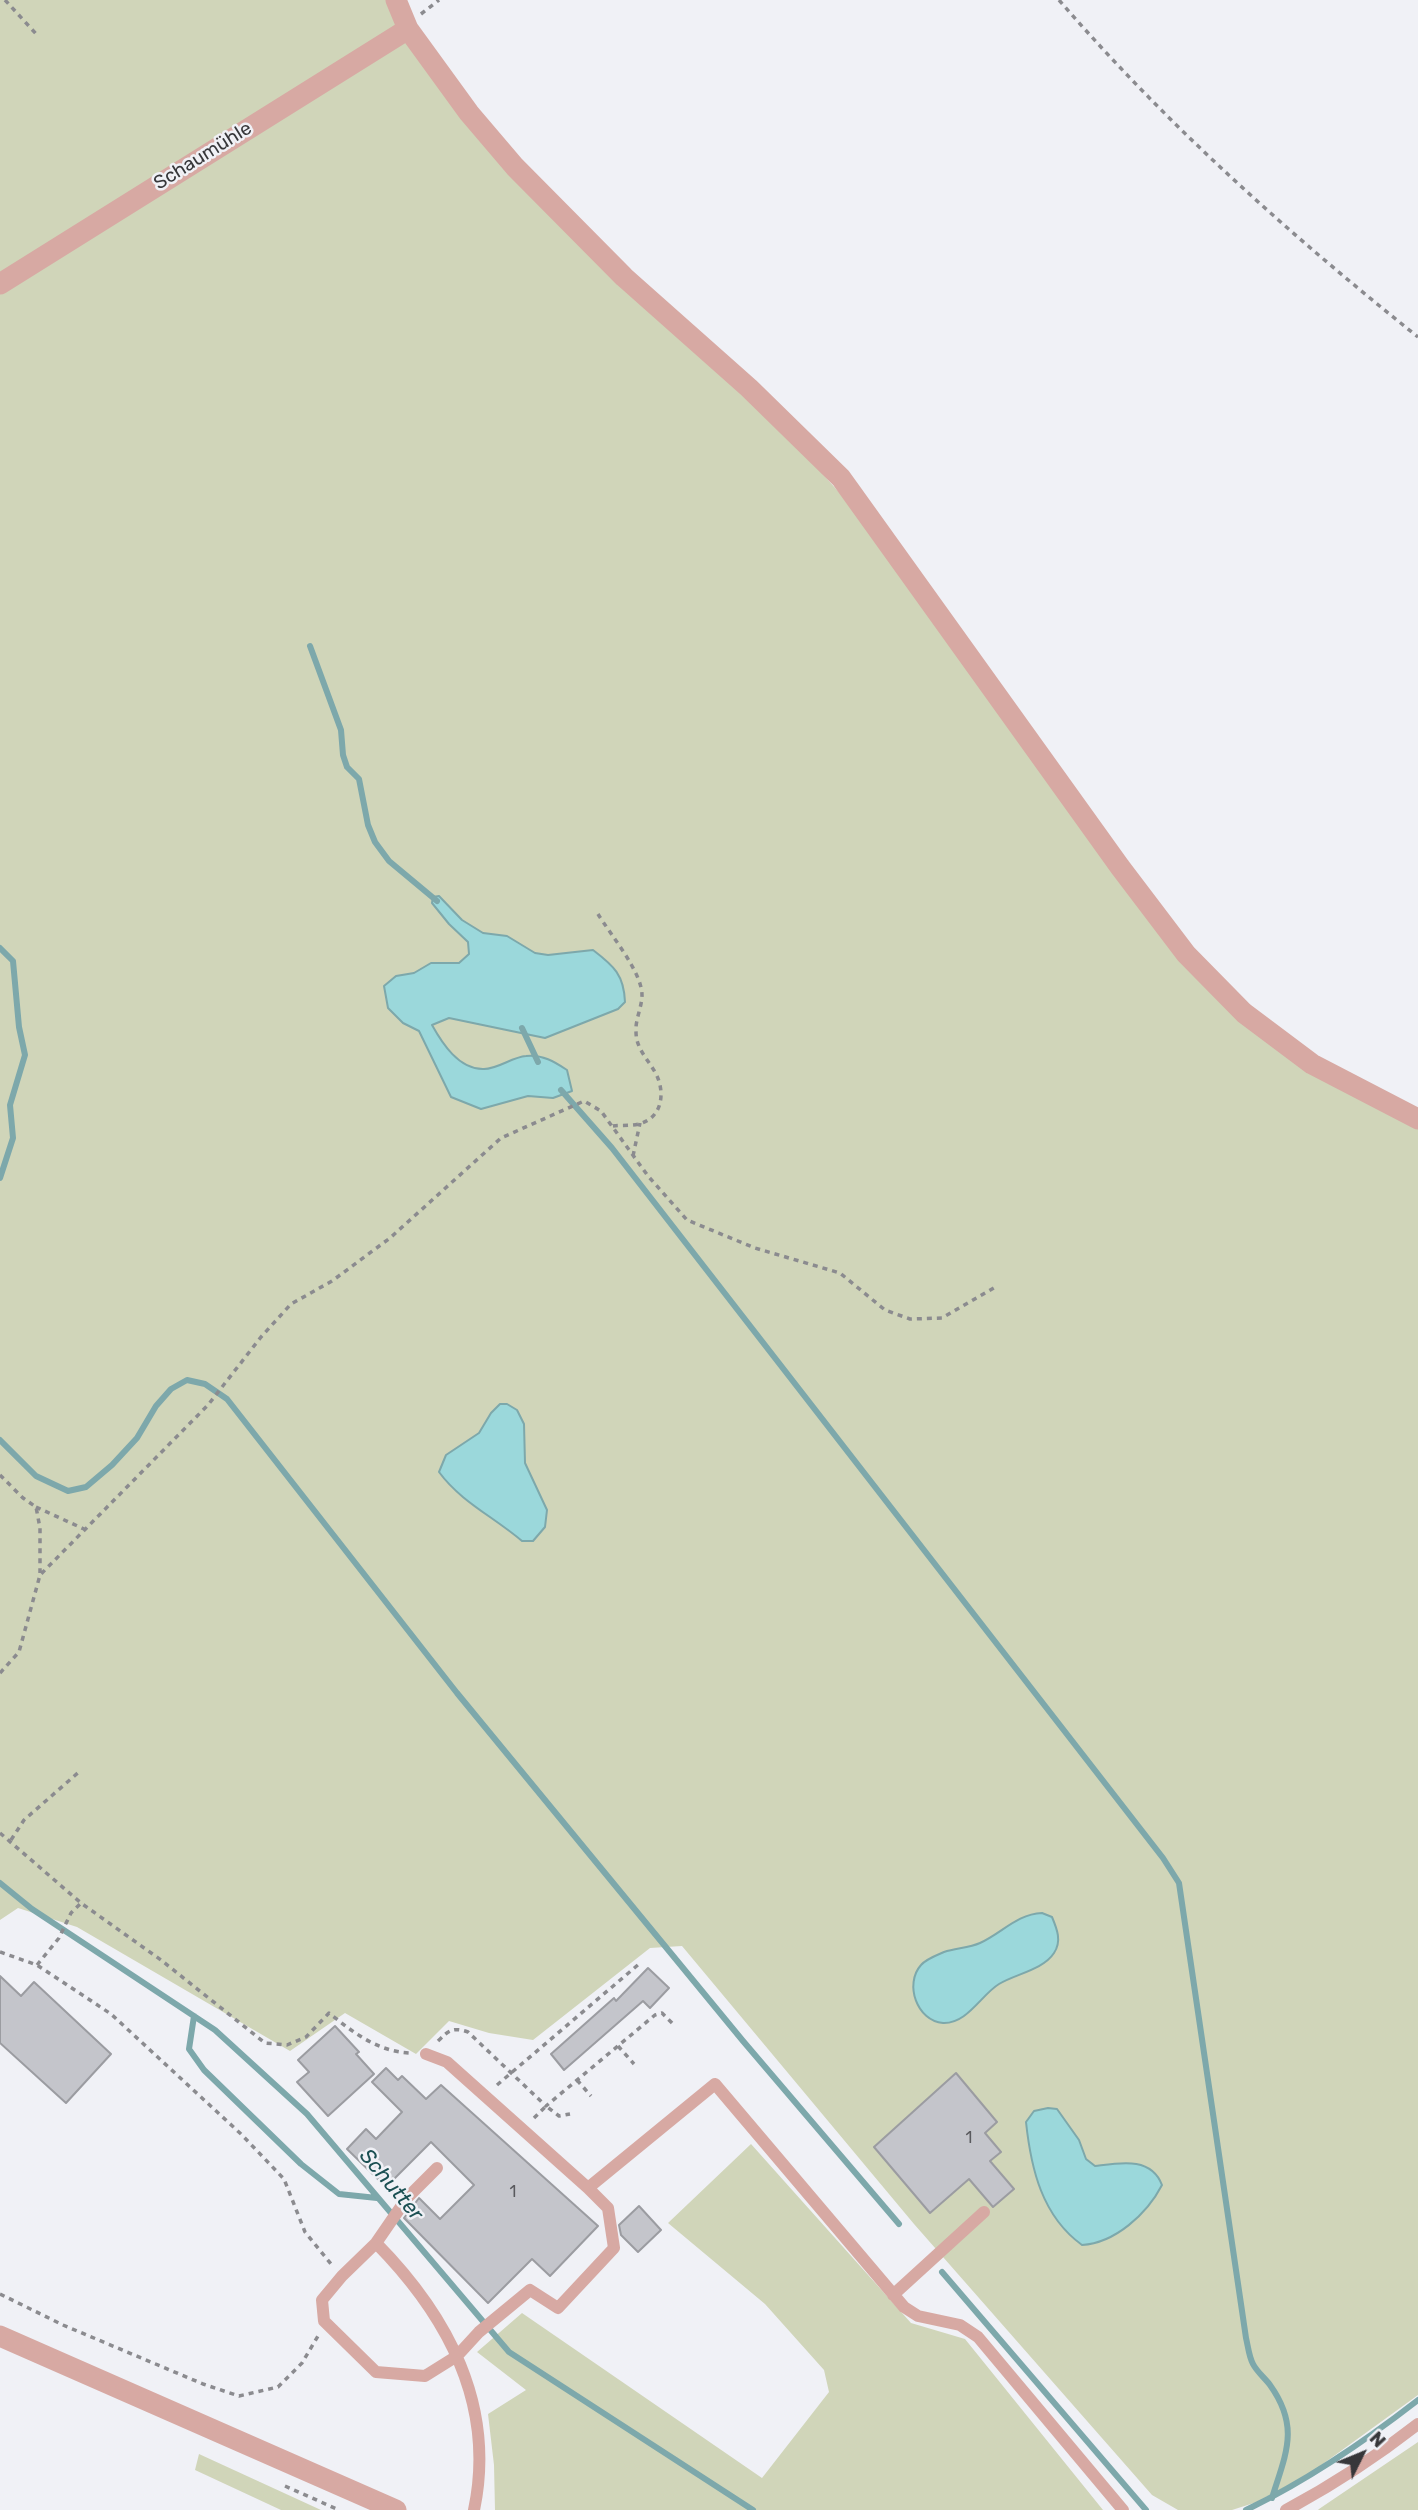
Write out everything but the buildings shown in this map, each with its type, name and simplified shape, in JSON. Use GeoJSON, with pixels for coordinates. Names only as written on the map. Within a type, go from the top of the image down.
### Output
{"type":"FeatureCollection","features":[{"type":"Feature","properties":{"kind":"street"},"geometry":{"type":"LineString","coordinates":[[396,0],[408,29],[468,113],[515,167],[624,278],[748,388],[841,478],[1120,867],[1186,954],[1244,1013],[1312,1064],[1418,1119]]}},
{"type":"Feature","properties":{"kind":"street","name":"Schaumühle"},"geometry":{"type":"LineString","coordinates":[[0,284],[408,29]]}},
{"type":"Feature","properties":{"kind":"street"},"geometry":{"type":"LineString","coordinates":[[0,2336],[396,2510]]}},
{"type":"Feature","properties":{"kind":"lane"},"geometry":{"type":"LineString","coordinates":[[426,2054],[447,2062],[588,2188],[607,2208],[614,2248],[558,2308],[530,2290],[479,2332],[457,2356],[425,2376],[376,2372],[324,2321],[322,2300],[342,2276],[376,2244],[407,2198],[437,2168]]}},
{"type":"Feature","properties":{"kind":"lane"},"geometry":{"type":"LineString","coordinates":[[588,2188],[715,2084],[904,2307],[918,2316],[960,2325],[978,2337],[1123,2510]]}},
{"type":"Feature","properties":{"kind":"lane"},"geometry":{"type":"LineString","coordinates":[[893,2295],[984,2212]]}},
{"type":"Feature","properties":{"kind":"lane"},"geometry":{"type":"LineString","coordinates":[[376,2244],[403,2271],[443,2328],[471,2392],[479,2435],[480,2476],[474,2510]]}},
{"type":"Feature","properties":{"kind":"lane"},"geometry":{"type":"LineString","coordinates":[[1286,2510],[1328,2488],[1418,2424]]}},
{"type":"Feature","properties":{"kind":"path"},"geometry":{"type":"LineString","coordinates":[[5,0],[38,36]]}},
{"type":"Feature","properties":{"kind":"path"},"geometry":{"type":"LineString","coordinates":[[1059,0],[1116,66],[1181,132],[1269,213],[1418,337]]}},
{"type":"Feature","properties":{"kind":"path"},"geometry":{"type":"LineString","coordinates":[[598,914],[635,972],[642,993],[636,1032],[641,1053],[656,1074],[663,1094],[659,1107],[651,1118],[640,1124],[612,1126]]}},
{"type":"Feature","properties":{"kind":"path"},"geometry":{"type":"LineString","coordinates":[[40,1575],[208,1405],[261,1337],[291,1304],[332,1281],[390,1238],[501,1138],[583,1101],[601,1111],[648,1176],[687,1220],[755,1248],[840,1273],[885,1310],[910,1320],[942,1318],[997,1286]]}},
{"type":"Feature","properties":{"kind":"path"},"geometry":{"type":"LineString","coordinates":[[633,1156],[640,1124]]}},
{"type":"Feature","properties":{"kind":"path"},"geometry":{"type":"LineString","coordinates":[[0,1475],[36,1507],[84,1529]]}},
{"type":"Feature","properties":{"kind":"path"},"geometry":{"type":"LineString","coordinates":[[0,1673],[19,1652],[40,1575],[40,1528],[36,1507]]}},
{"type":"Feature","properties":{"kind":"path"},"geometry":{"type":"LineString","coordinates":[[11,1840],[24,1820],[80,1771]]}},
{"type":"Feature","properties":{"kind":"path"},"geometry":{"type":"LineString","coordinates":[[0,1833],[81,1903],[161,1960],[265,2043],[287,2045],[306,2037],[328,2013],[356,2035],[392,2053],[426,2054],[450,2029],[457,2028],[468,2032],[559,2116],[570,2114]]}},
{"type":"Feature","properties":{"kind":"path"},"geometry":{"type":"LineString","coordinates":[[37,1965],[60,1938],[71,1913],[81,1903]]}},
{"type":"Feature","properties":{"kind":"path"},"geometry":{"type":"LineString","coordinates":[[0,1952],[37,1965],[111,2014],[242,2134],[284,2179],[305,2232],[342,2276]]}},
{"type":"Feature","properties":{"kind":"path"},"geometry":{"type":"LineString","coordinates":[[486,2096],[639,1964]]}},
{"type":"Feature","properties":{"kind":"path"},"geometry":{"type":"LineString","coordinates":[[522,2129],[655,2015],[662,2013],[673,2024]]}},
{"type":"Feature","properties":{"kind":"path"},"geometry":{"type":"LineString","coordinates":[[618,2046],[634,2064]]}},
{"type":"Feature","properties":{"kind":"path"},"geometry":{"type":"LineString","coordinates":[[578,2080],[591,2096]]}},
{"type":"Feature","properties":{"kind":"path"},"geometry":{"type":"LineString","coordinates":[[0,2294],[76,2331],[203,2384],[239,2396],[278,2387],[302,2363],[317,2341],[324,2321]]}},
{"type":"Feature","properties":{"kind":"green space"},"geometry":{"type":"Polygon","coordinates":[[[0,0],[389,0],[424,64],[787,434],[878,536],[1184,964],[1418,1126],[1418,2395],[1309,2474],[1257,2502],[1232,2510],[1178,2510],[1152,2495],[914,2224],[682,1946],[650,1948],[533,2040],[489,2033],[449,2021],[416,2054],[345,2013],[290,2051],[77,1927],[18,1908],[0,1920],[0,0]]]}},
{"type":"Feature","properties":{"kind":"green space"},"geometry":{"type":"Polygon","coordinates":[[[751,2144],[911,2323],[965,2339],[1103,2510],[495,2510],[494,2465],[488,2414],[526,2390],[477,2352],[522,2313],[762,2478],[829,2392],[824,2370],[765,2304],[668,2223],[751,2144]]]}},
{"type":"Feature","properties":{"kind":"green space"},"geometry":{"type":"Polygon","coordinates":[[[1418,2442],[1418,2510],[1318,2510],[1319,2509],[1418,2442]]]}},
{"type":"Feature","properties":{"kind":"green space"},"geometry":{"type":"Polygon","coordinates":[[[199,2454],[321,2510],[281,2510],[195,2470],[199,2454]]]}},
{"type":"Feature","properties":{"kind":"water"},"geometry":{"type":"Polygon","coordinates":[[[439,896],[462,920],[483,933],[507,936],[535,953],[548,955],[593,950],[616,972],[623,985],[625,1002],[618,1009],[545,1038],[449,1018],[432,1025],[452,1054],[467,1065],[484,1069],[521,1057],[543,1057],[567,1070],[572,1091],[553,1098],[528,1096],[481,1109],[451,1097],[419,1031],[403,1023],[388,1008],[384,986],[396,976],[414,973],[431,963],[459,963],[469,954],[468,942],[432,903],[433,897],[439,896]]]}},
{"type":"Feature","properties":{"kind":"water"},"geometry":{"type":"Polygon","coordinates":[[[500,1404],[507,1404],[517,1410],[524,1424],[525,1463],[547,1510],[545,1527],[533,1541],[522,1541],[457,1492],[439,1472],[446,1455],[479,1433],[500,1404]]]}},
{"type":"Feature","properties":{"kind":"water"},"geometry":{"type":"Polygon","coordinates":[[[1042,1913],[1052,1917],[1058,1935],[1054,1953],[1043,1964],[999,1984],[967,2014],[952,2022],[934,2021],[920,2009],[914,1982],[923,1963],[944,1952],[980,1943],[1017,1920],[1042,1913]]]}},
{"type":"Feature","properties":{"kind":"water"},"geometry":{"type":"Polygon","coordinates":[[[1057,2109],[1079,2140],[1086,2159],[1095,2166],[1124,2163],[1142,2165],[1157,2176],[1162,2185],[1139,2216],[1106,2239],[1082,2245],[1068,2233],[1048,2206],[1035,2174],[1026,2122],[1034,2111],[1057,2109]]]}},
{"type":"Feature","properties":{"kind":"waterway"},"geometry":{"type":"LineString","coordinates":[[310,646],[341,730],[347,767],[359,779],[368,825],[375,842],[389,861],[437,901]]}},
{"type":"Feature","properties":{"kind":"waterway"},"geometry":{"type":"LineString","coordinates":[[0,948],[13,961],[19,1027],[25,1055],[10,1105],[13,1138],[0,1178]]}},
{"type":"Feature","properties":{"kind":"waterway"},"geometry":{"type":"LineString","coordinates":[[522,1028],[538,1062]]}},
{"type":"Feature","properties":{"kind":"waterway"},"geometry":{"type":"LineString","coordinates":[[561,1090],[612,1148],[1163,1858],[1179,1883],[1246,2338],[1252,2361],[1279,2400],[1288,2427],[1285,2454],[1272,2498]]}},
{"type":"Feature","properties":{"kind":"waterway"},"geometry":{"type":"LineString","coordinates":[[0,1440],[36,1476],[68,1491],[86,1487],[112,1465],[137,1438],[156,1406],[171,1389],[187,1380],[205,1384],[227,1399],[457,1693],[743,2041],[899,2224]]}},
{"type":"Feature","properties":{"kind":"waterway","name":"Schutter"},"geometry":{"type":"LineString","coordinates":[[0,1883],[32,1909],[215,2030],[307,2114],[509,2352],[753,2510]]}},
{"type":"Feature","properties":{"kind":"waterway"},"geometry":{"type":"LineString","coordinates":[[194,2016],[189,2049],[204,2070],[301,2164],[339,2194],[377,2198]]}},
{"type":"Feature","properties":{"kind":"waterway"},"geometry":{"type":"LineString","coordinates":[[942,2272],[1146,2510]]}},
{"type":"Feature","properties":{"kind":"waterway"},"geometry":{"type":"LineString","coordinates":[[1246,2510],[1335,2460],[1418,2400]]}}]}
